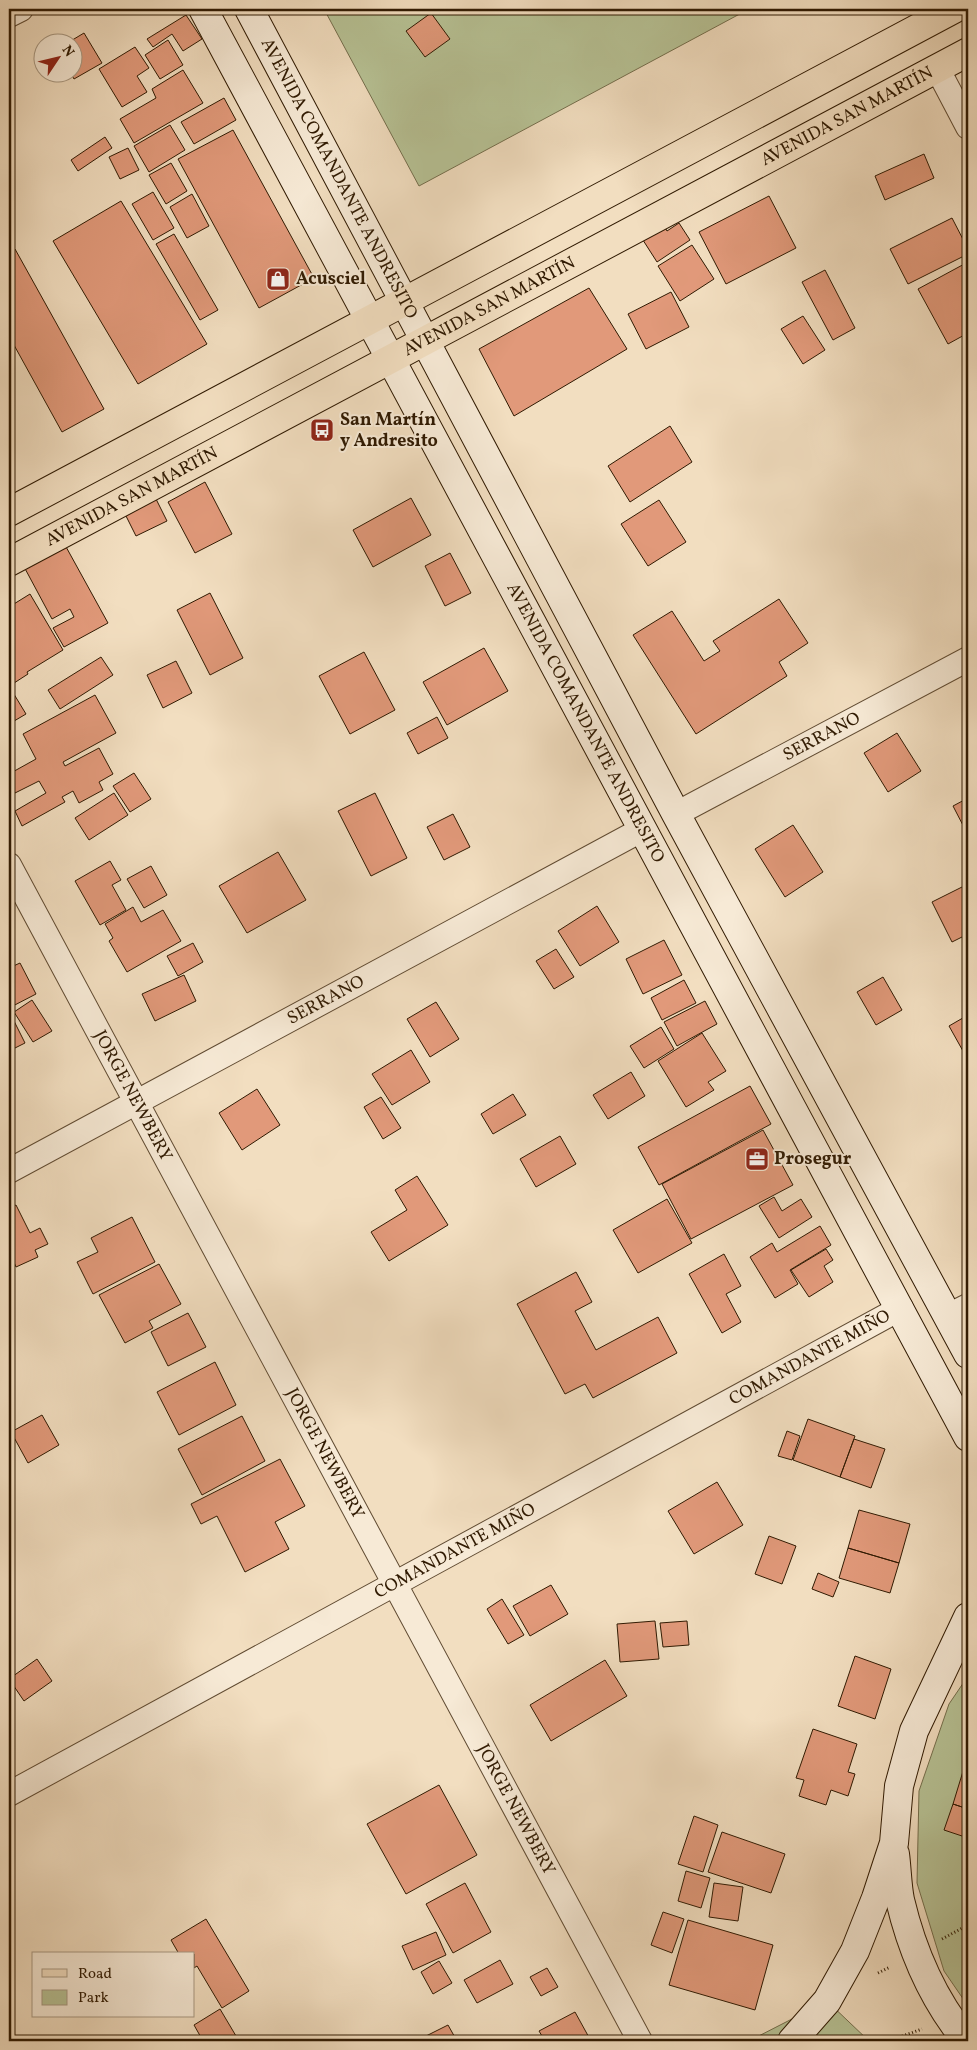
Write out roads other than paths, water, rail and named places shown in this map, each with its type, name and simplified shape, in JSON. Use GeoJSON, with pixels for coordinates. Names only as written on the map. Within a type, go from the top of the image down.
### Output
{"type":"FeatureCollection","features":[{"type":"Feature","properties":{"kind":"main road","name":"AVENIDA COMANDANTE ANDRESITO"},"geometry":{"type":"LineString","coordinates":[[203,9],[901,1308],[968,1437]]}},
{"type":"Feature","properties":{"kind":"main road","name":"AVENIDA COMANDANTE ANDRESITO"},"geometry":{"type":"LineString","coordinates":[[249,9],[676,814],[958,1311],[968,1354]]}},
{"type":"Feature","properties":{"kind":"main road"},"geometry":{"type":"LineString","coordinates":[[9,512],[954,9]]}},
{"type":"Feature","properties":{"kind":"main road","name":"AVENIDA SAN MARTÍN"},"geometry":{"type":"LineString","coordinates":[[9,562],[968,52]]}},
{"type":"Feature","properties":{"kind":"main road"},"geometry":{"type":"LineString","coordinates":[[967,2041],[951,2022],[915,1954],[900,1898],[894,1843],[899,1786],[914,1732],[968,1616]]}},
{"type":"Feature","properties":{"kind":"main road"},"geometry":{"type":"LineString","coordinates":[[939,1680],[968,1640]]}},
{"type":"Feature","properties":{"kind":"main road"},"geometry":{"type":"LineString","coordinates":[[792,2041],[827,2001],[855,1951],[876,1898],[894,1843]]}},
{"type":"Feature","properties":{"kind":"street"},"geometry":{"type":"LineString","coordinates":[[9,16],[21,9]]}},
{"type":"Feature","properties":{"kind":"street"},"geometry":{"type":"LineString","coordinates":[[937,68],[968,128]]}},
{"type":"Feature","properties":{"kind":"street","name":"SERRANO"},"geometry":{"type":"LineString","coordinates":[[676,814],[968,659]]}},
{"type":"Feature","properties":{"kind":"street","name":"SERRANO"},"geometry":{"type":"LineString","coordinates":[[9,1171],[643,829]]}},
{"type":"Feature","properties":{"kind":"street","name":"JORGE NEWBERY"},"geometry":{"type":"LineString","coordinates":[[9,865],[640,2041]]}},
{"type":"Feature","properties":{"kind":"street","name":"COMANDANTE MIÑO"},"geometry":{"type":"LineString","coordinates":[[9,1794],[901,1308]]}},
{"type":"Feature","properties":{"kind":"place","name":"Acusciel"},"geometry":{"type":"Point","coordinates":[278,279]}},
{"type":"Feature","properties":{"kind":"place","name":"San Martín y Andresito"},"geometry":{"type":"Point","coordinates":[322,430]}},
{"type":"Feature","properties":{"kind":"place","name":"Prosegur"},"geometry":{"type":"Point","coordinates":[757,1159]}}]}
